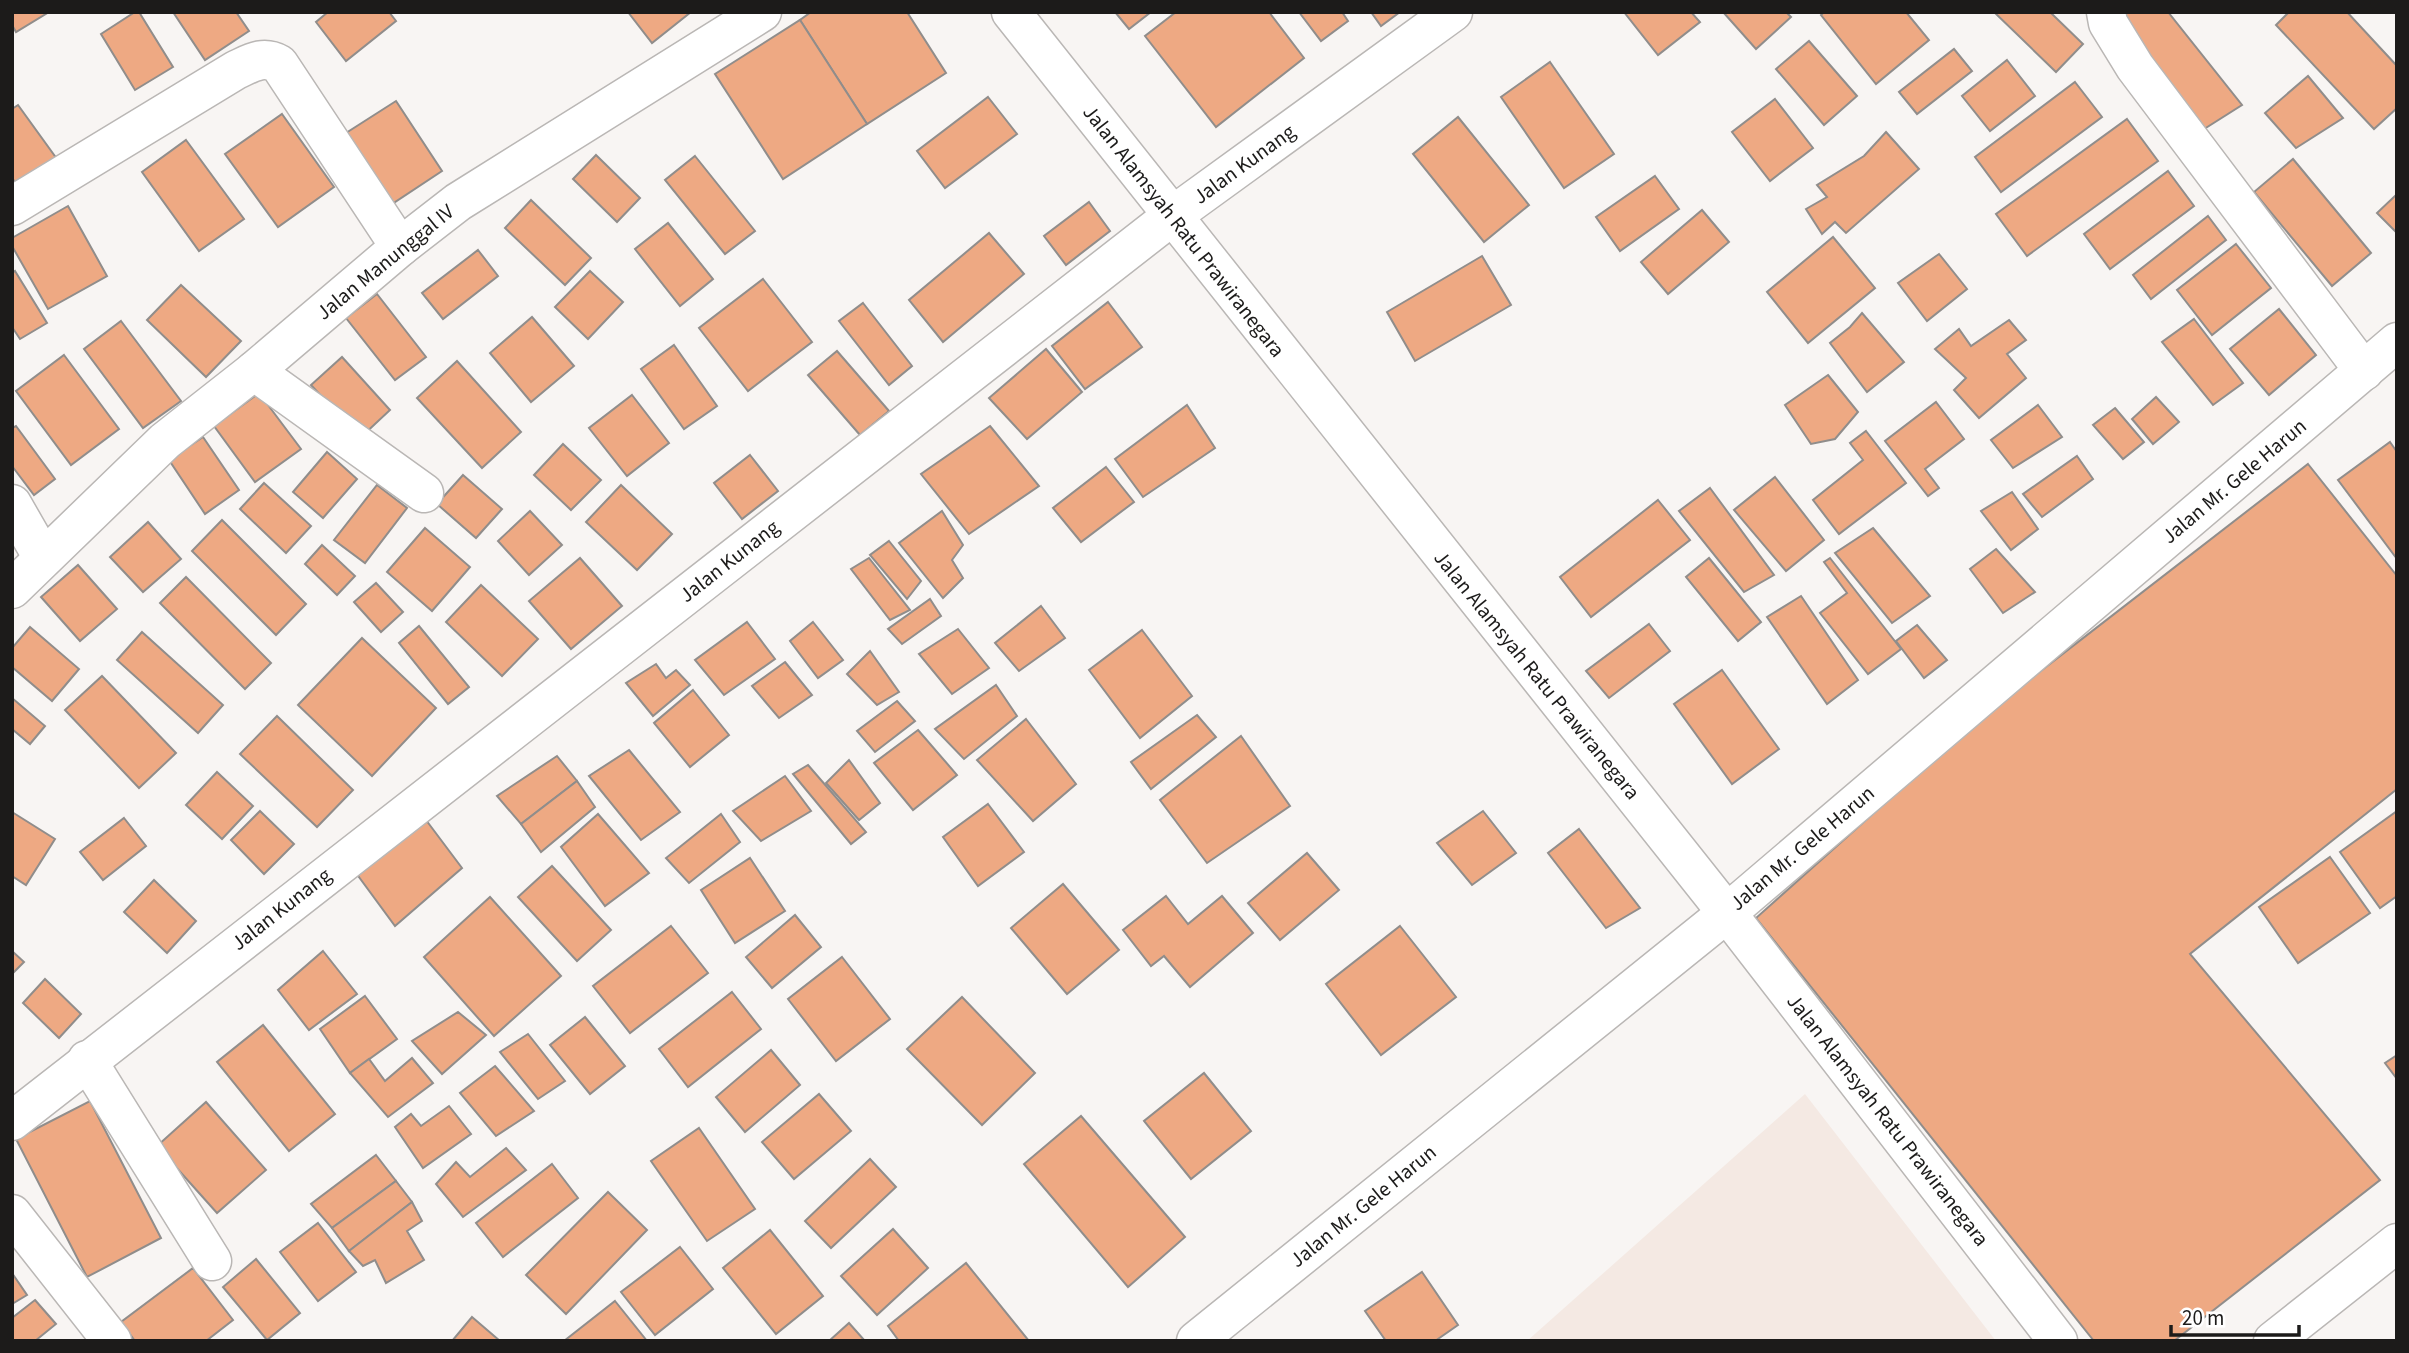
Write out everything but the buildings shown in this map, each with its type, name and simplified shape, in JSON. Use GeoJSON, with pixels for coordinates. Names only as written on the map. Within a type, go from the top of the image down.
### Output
{"type":"FeatureCollection","features":[{"type":"Feature","properties":{"kind":"street","name":"Jalan Manunggal IV"},"geometry":{"type":"LineString","coordinates":[[12,589],[165,441],[458,202],[762,12]]}},
{"type":"Feature","properties":{"kind":"street","name":"Jalan Alamsyah Ratu Prawiranegara"},"geometry":{"type":"LineString","coordinates":[[1011,12],[1727,913],[2058,1341]]}},
{"type":"Feature","properties":{"kind":"street","name":"Jalan Kunang"},"geometry":{"type":"LineString","coordinates":[[12,1121],[1172,216],[1453,12]]}},
{"type":"Feature","properties":{"kind":"street"},"geometry":{"type":"LineString","coordinates":[[2106,12],[2108,23],[2135,67],[2364,371]]}},
{"type":"Feature","properties":{"kind":"street"},"geometry":{"type":"LineString","coordinates":[[12,206],[236,70],[256,61],[271,60],[279,64],[400,247]]}},
{"type":"Feature","properties":{"kind":"street","name":"Jalan Mr. Gele Harun"},"geometry":{"type":"LineString","coordinates":[[1203,1339],[1727,913],[2397,342]]}},
{"type":"Feature","properties":{"kind":"street"},"geometry":{"type":"LineString","coordinates":[[254,371],[424,494]]}},
{"type":"Feature","properties":{"kind":"street"},"geometry":{"type":"LineString","coordinates":[[12,505],[43,558]]}},
{"type":"Feature","properties":{"kind":"street"},"geometry":{"type":"LineString","coordinates":[[87,1060],[212,1261]]}},
{"type":"Feature","properties":{"kind":"street"},"geometry":{"type":"LineString","coordinates":[[12,1214],[112,1341]]}},
{"type":"Feature","properties":{"kind":"street"},"geometry":{"type":"LineString","coordinates":[[2273,1341],[2397,1243]]}},
{"type":"Feature","properties":{"kind":"shaded area"},"geometry":{"type":"Polygon","coordinates":[[[1805,1094],[1996,1341],[1527,1341],[1805,1094]]]}}]}
